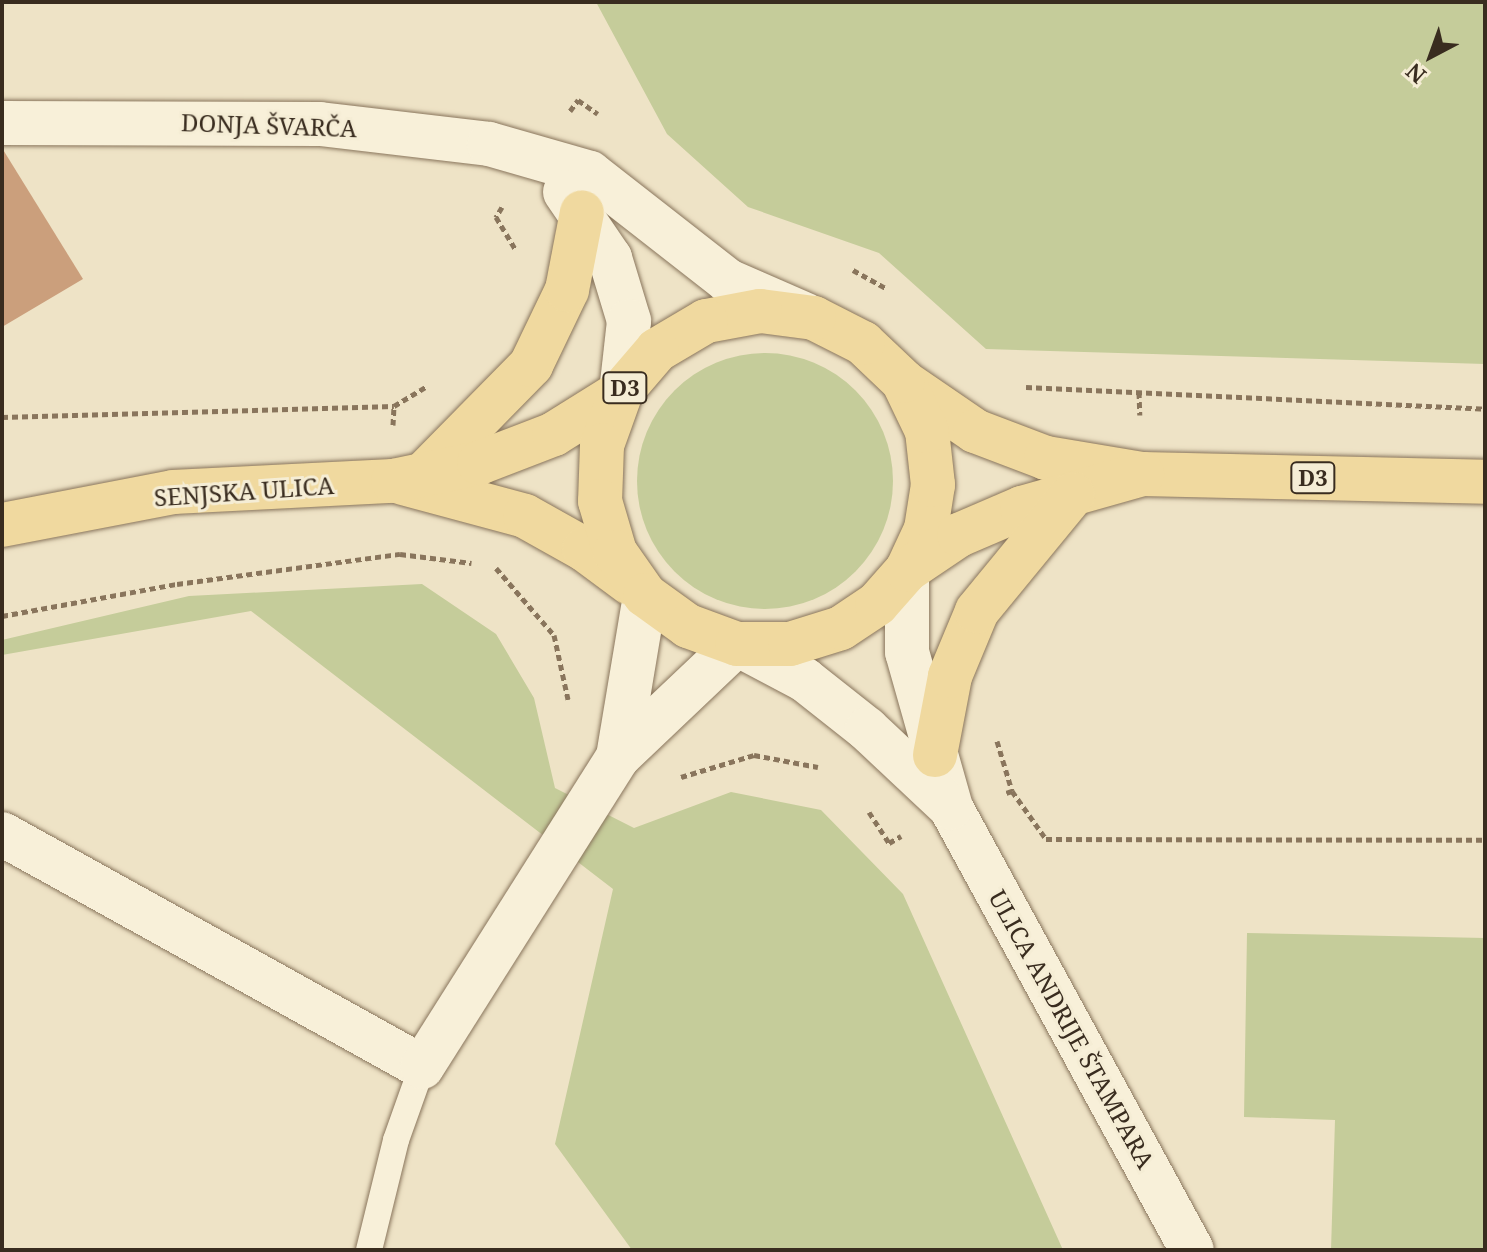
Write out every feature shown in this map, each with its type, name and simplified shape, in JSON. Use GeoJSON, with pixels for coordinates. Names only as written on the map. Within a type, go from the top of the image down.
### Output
{"type":"FeatureCollection","features":[{"type":"Feature","properties":{"kind":"main road"},"geometry":{"type":"LineString","coordinates":[[409,477],[531,365],[567,290],[582,212]]}},
{"type":"Feature","properties":{"kind":"main road","name":"D3"},"geometry":{"type":"LineString","coordinates":[[1142,474],[1022,508],[959,535],[907,570],[877,604],[841,628],[790,644],[737,644],[688,626],[645,595],[615,552],[600,501],[602,445],[621,392],[657,350],[706,321],[760,311],[814,318],[863,343],[903,381],[975,431],[1046,458],[1142,474],[1485,482]]}},
{"type":"Feature","properties":{"kind":"main road","name":"D3"},"geometry":{"type":"LineString","coordinates":[[903,381],[927,431],[933,485],[926,529],[907,570]]}},
{"type":"Feature","properties":{"kind":"main road","name":"SENJSKA ULICA"},"geometry":{"type":"LineString","coordinates":[[2,525],[173,492],[409,477],[479,463],[554,434],[621,392]]}},
{"type":"Feature","properties":{"kind":"main road","name":"SENJSKA ULICA"},"geometry":{"type":"LineString","coordinates":[[409,477],[525,516],[584,549],[645,595]]}},
{"type":"Feature","properties":{"kind":"main road"},"geometry":{"type":"LineString","coordinates":[[935,755],[950,676],[977,611],[1073,494]]}},
{"type":"Feature","properties":{"kind":"street","name":"DONJA ŠVARČA"},"geometry":{"type":"LineString","coordinates":[[2,123],[320,124],[489,144],[590,173],[728,281],[814,318]]}},
{"type":"Feature","properties":{"kind":"street"},"geometry":{"type":"LineString","coordinates":[[534,157],[582,212],[610,258],[629,321],[621,392]]}},
{"type":"Feature","properties":{"kind":"street","name":"ULICA ANDRIJE ŠTAMPARA"},"geometry":{"type":"LineString","coordinates":[[907,570],[907,652],[951,808],[1192,1250]]}},
{"type":"Feature","properties":{"kind":"street"},"geometry":{"type":"LineString","coordinates":[[618,757],[645,595]]}},
{"type":"Feature","properties":{"kind":"street"},"geometry":{"type":"LineString","coordinates":[[2,834],[422,1067],[618,757],[737,644]]}},
{"type":"Feature","properties":{"kind":"street","name":"ULICA ANDRIJE ŠTAMPARA"},"geometry":{"type":"LineString","coordinates":[[737,644],[805,680],[867,729],[951,808]]}},
{"type":"Feature","properties":{"kind":"lane"},"geometry":{"type":"LineString","coordinates":[[369,1250],[396,1140],[422,1067]]}},
{"type":"Feature","properties":{"kind":"path"},"geometry":{"type":"LineString","coordinates":[[519,254],[496,217],[534,157],[578,100],[604,118]]}},
{"type":"Feature","properties":{"kind":"path"},"geometry":{"type":"LineString","coordinates":[[850,269],[887,290]]}},
{"type":"Feature","properties":{"kind":"path"},"geometry":{"type":"LineString","coordinates":[[2,417],[394,406],[441,377]]}},
{"type":"Feature","properties":{"kind":"path"},"geometry":{"type":"LineString","coordinates":[[1012,387],[1485,409]]}},
{"type":"Feature","properties":{"kind":"path"},"geometry":{"type":"LineString","coordinates":[[2,616],[177,584],[400,554],[495,567],[554,635],[576,735],[664,782],[754,755],[812,763],[823,770]]}},
{"type":"Feature","properties":{"kind":"path"},"geometry":{"type":"LineString","coordinates":[[995,736],[1012,791],[1046,839],[1485,840]]}},
{"type":"Feature","properties":{"kind":"path"},"geometry":{"type":"LineString","coordinates":[[951,808],[1012,791]]}},
{"type":"Feature","properties":{"kind":"path"},"geometry":{"type":"LineString","coordinates":[[864,805],[889,843]]}},
{"type":"Feature","properties":{"kind":"green space"},"geometry":{"type":"Polygon","coordinates":[[[596,2],[1485,2],[1485,364],[986,349],[879,253],[748,207],[667,134],[596,2]]]}},
{"type":"Feature","properties":{"kind":"green space"},"geometry":{"type":"Polygon","coordinates":[[[765,353],[802,359],[825,368],[846,382],[864,400],[883,432],[893,481],[887,518],[878,541],[864,562],[846,580],[814,599],[765,609],[728,603],[705,594],[684,580],[666,562],[647,530],[637,481],[643,444],[652,421],[666,400],[684,382],[716,363],[765,353]]]}},
{"type":"Feature","properties":{"kind":"green space"},"geometry":{"type":"Polygon","coordinates":[[[422,584],[496,634],[534,698],[555,788],[634,828],[731,792],[821,810],[903,894],[1063,1250],[632,1250],[555,1144],[613,889],[251,611],[2,655],[2,640],[189,596],[422,584]]]}},
{"type":"Feature","properties":{"kind":"green space"},"geometry":{"type":"Polygon","coordinates":[[[1247,933],[1485,938],[1485,1250],[1331,1250],[1335,1120],[1244,1117],[1247,933]]]}},
{"type":"Feature","properties":{"kind":"building"},"geometry":{"type":"Polygon","coordinates":[[[2,148],[83,279],[2,327],[2,148]]]}}]}
